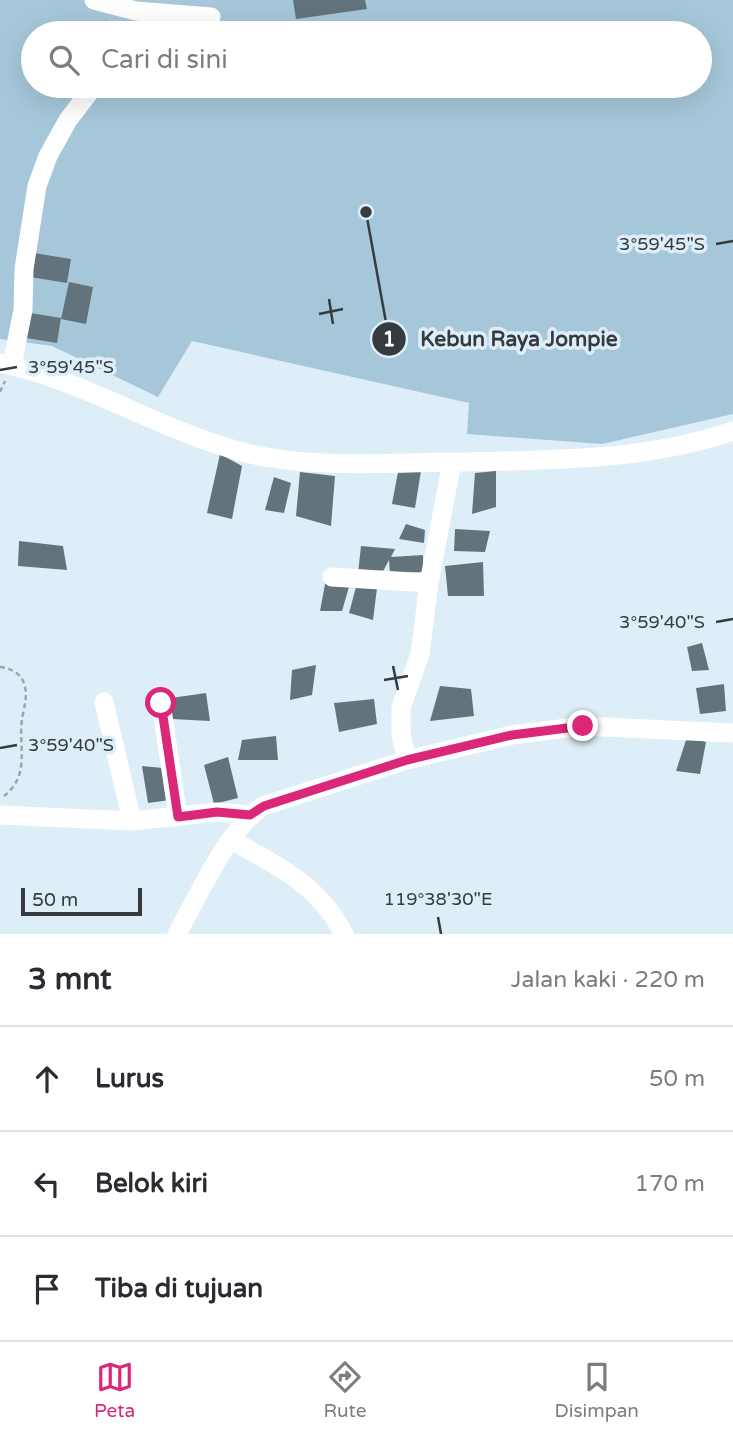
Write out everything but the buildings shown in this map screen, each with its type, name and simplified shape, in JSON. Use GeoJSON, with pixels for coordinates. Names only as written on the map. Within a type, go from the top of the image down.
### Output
{"type":"FeatureCollection","features":[{"type":"Feature","properties":{"kind":"street"},"geometry":{"type":"LineString","coordinates":[[94,0],[136,11],[211,17]]}},
{"type":"Feature","properties":{"kind":"street"},"geometry":{"type":"LineString","coordinates":[[155,21],[162,13]]}},
{"type":"Feature","properties":{"kind":"street"},"geometry":{"type":"LineString","coordinates":[[85,98],[68,120],[48,156],[37,186],[24,269],[23,310],[6,364],[54,377],[157,423],[241,452],[306,461],[452,462],[596,458],[647,452],[733,431]]}},
{"type":"Feature","properties":{"kind":"street"},"geometry":{"type":"LineString","coordinates":[[407,760],[400,719],[401,708],[420,653],[429,583],[452,462]]}},
{"type":"Feature","properties":{"kind":"street"},"geometry":{"type":"LineString","coordinates":[[332,578],[429,583]]}},
{"type":"Feature","properties":{"kind":"street"},"geometry":{"type":"LineString","coordinates":[[104,702],[132,821]]}},
{"type":"Feature","properties":{"kind":"street"},"geometry":{"type":"LineString","coordinates":[[161,703],[178,817]]}},
{"type":"Feature","properties":{"kind":"street"},"geometry":{"type":"LineString","coordinates":[[177,934],[231,840],[250,815],[264,806],[407,760],[512,735],[583,726],[733,733]]}},
{"type":"Feature","properties":{"kind":"street"},"geometry":{"type":"LineString","coordinates":[[0,815],[132,821],[217,812],[250,815]]}},
{"type":"Feature","properties":{"kind":"street"},"geometry":{"type":"LineString","coordinates":[[231,840],[284,869],[323,901],[344,934]]}},
{"type":"Feature","properties":{"kind":"path"},"geometry":{"type":"LineString","coordinates":[[0,667],[10,669],[22,679],[27,699],[22,721],[24,756],[13,789],[0,799]]}},
{"type":"Feature","properties":{"kind":"shaded area"},"geometry":{"type":"Polygon","coordinates":[[[0,0],[733,0],[733,414],[602,444],[467,434],[469,403],[192,341],[158,397],[52,346],[0,339],[0,0]]]}},
{"type":"Feature","properties":{"kind":"place","name":"Kebun Raya Jompie"},"geometry":{"type":"Point","coordinates":[366,212]}},
{"type":"Feature","properties":{"kind":"route"},"geometry":{"type":"LineString","coordinates":[[161,703],[178,817],[217,812],[250,815],[264,806],[407,760],[512,735],[583,726]]}}]}
